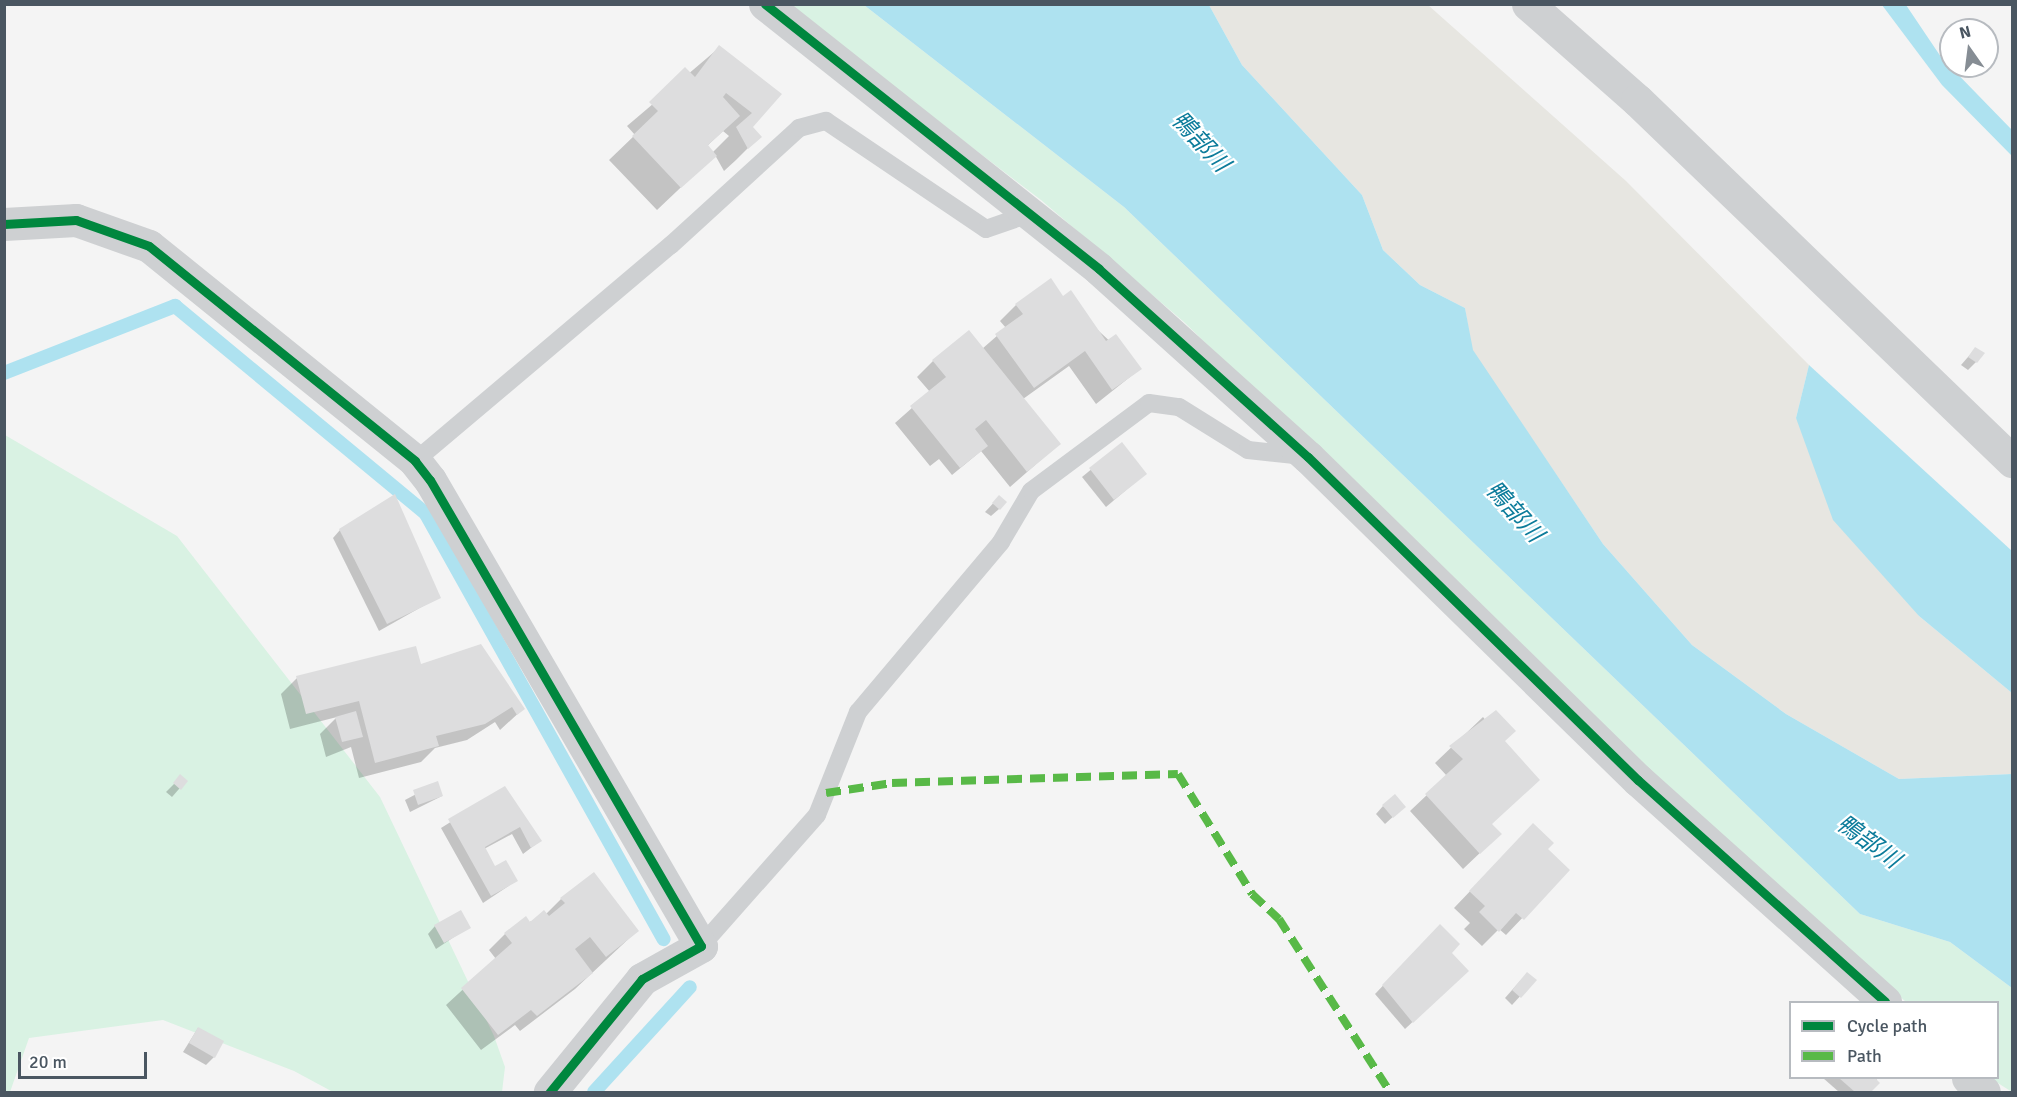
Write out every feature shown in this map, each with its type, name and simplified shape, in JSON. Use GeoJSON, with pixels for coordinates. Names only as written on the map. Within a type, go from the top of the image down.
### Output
{"type":"FeatureCollection","features":[{"type":"Feature","properties":{"kind":"street"},"geometry":{"type":"LineString","coordinates":[[765,4],[1100,269],[1308,457],[1638,780],[1884,1001]]}},
{"type":"Feature","properties":{"kind":"street"},"geometry":{"type":"LineString","coordinates":[[1528,4],[1636,100],[2013,461]]}},
{"type":"Feature","properties":{"kind":"street"},"geometry":{"type":"LineString","coordinates":[[4,224],[76,220],[149,246],[415,461],[701,945],[642,978],[550,1092]]}},
{"type":"Feature","properties":{"kind":"street"},"geometry":{"type":"LineString","coordinates":[[1970,1079],[1984,1092]]}},
{"type":"Feature","properties":{"kind":"lane"},"geometry":{"type":"LineString","coordinates":[[415,461],[671,245],[799,128],[826,121],[986,229],[1029,214]]}},
{"type":"Feature","properties":{"kind":"lane"},"geometry":{"type":"LineString","coordinates":[[701,945],[817,815],[858,712],[1001,542],[1031,491],[1149,403],[1179,407],[1248,450],[1308,457]]}},
{"type":"Feature","properties":{"kind":"green space"},"geometry":{"type":"Polygon","coordinates":[[[786,5],[864,5],[1124,207],[1860,914],[1950,942],[2012,988],[2012,1092],[1992,1079],[1999,1079],[1999,1001],[1905,1001],[1648,773],[1184,322],[1041,200],[786,5]]]}},
{"type":"Feature","properties":{"kind":"green space"},"geometry":{"type":"Polygon","coordinates":[[[5,435],[177,536],[380,797],[494,1036],[505,1067],[502,1092],[333,1092],[294,1071],[163,1020],[29,1038],[10,1092],[5,1092],[5,435]]]}},
{"type":"Feature","properties":{"kind":"sand"},"geometry":{"type":"Polygon","coordinates":[[[1209,5],[1428,5],[1626,181],[1809,365],[1796,418],[1919,616],[2012,693],[2012,774],[1899,779],[1786,714],[1692,645],[1603,544],[1472,350],[1465,308],[1420,285],[1383,250],[1362,195],[1242,65],[1209,5]]]}},
{"type":"Feature","properties":{"kind":"water","name":"鴨部川"},"geometry":{"type":"Polygon","coordinates":[[[864,5],[1209,5],[1242,65],[1362,195],[1383,250],[1420,285],[1465,308],[1473,350],[1603,544],[1692,645],[1786,714],[1899,779],[2012,774],[2012,988],[1950,942],[1860,914],[1124,207],[864,5]]]}},
{"type":"Feature","properties":{"kind":"water"},"geometry":{"type":"Polygon","coordinates":[[[1882,5],[1906,5],[1939,54],[1939,78],[1961,78],[2012,130],[2012,156],[1942,85],[1882,5]]]}},
{"type":"Feature","properties":{"kind":"water"},"geometry":{"type":"Polygon","coordinates":[[[1809,365],[2012,551],[2012,693],[1919,616],[1833,520],[1796,418],[1809,365]]]}},
{"type":"Feature","properties":{"kind":"building"},"geometry":{"type":"Polygon","coordinates":[[[719,45],[782,94],[753,127],[762,137],[748,149],[736,127],[752,113],[726,93],[723,97],[740,116],[708,145],[717,156],[681,188],[632,136],[658,111],[649,102],[685,67],[695,77],[719,45]]]}},
{"type":"Feature","properties":{"kind":"building"},"geometry":{"type":"Polygon","coordinates":[[[1051,278],[1063,296],[1071,290],[1106,341],[1116,334],[1142,369],[1112,390],[1085,351],[1034,388],[995,334],[1023,314],[1015,304],[1051,278]]]}},
{"type":"Feature","properties":{"kind":"building"},"geometry":{"type":"Polygon","coordinates":[[[969,330],[1061,444],[1027,472],[986,420],[975,429],[988,446],[960,468],[910,406],[946,377],[932,360],[969,330]]]}},
{"type":"Feature","properties":{"kind":"building"},"geometry":{"type":"Polygon","coordinates":[[[1975,347],[1985,353],[1977,363],[1968,357],[1975,347]]]}},
{"type":"Feature","properties":{"kind":"building"},"geometry":{"type":"Polygon","coordinates":[[[1122,442],[1147,474],[1114,500],[1089,468],[1122,442]]]}},
{"type":"Feature","properties":{"kind":"building"},"geometry":{"type":"Polygon","coordinates":[[[395,494],[441,598],[387,624],[339,529],[395,494]]]}},
{"type":"Feature","properties":{"kind":"building"},"geometry":{"type":"Polygon","coordinates":[[[999,495],[1007,502],[1000,510],[992,503],[999,495]]]}},
{"type":"Feature","properties":{"kind":"building"},"geometry":{"type":"Polygon","coordinates":[[[481,644],[525,709],[517,715],[512,707],[485,724],[436,736],[439,746],[375,763],[359,701],[306,714],[296,676],[416,646],[421,664],[481,644]]]}},
{"type":"Feature","properties":{"kind":"building"},"geometry":{"type":"Polygon","coordinates":[[[1496,710],[1516,731],[1505,741],[1540,780],[1492,824],[1502,834],[1480,854],[1425,794],[1463,759],[1449,746],[1496,710]]]}},
{"type":"Feature","properties":{"kind":"building"},"geometry":{"type":"Polygon","coordinates":[[[356,711],[363,737],[342,742],[335,717],[356,711]]]}},
{"type":"Feature","properties":{"kind":"building"},"geometry":{"type":"Polygon","coordinates":[[[180,774],[188,781],[181,790],[173,783],[180,774]]]}},
{"type":"Feature","properties":{"kind":"building"},"geometry":{"type":"Polygon","coordinates":[[[438,781],[443,796],[418,805],[413,790],[438,781]]]}},
{"type":"Feature","properties":{"kind":"building"},"geometry":{"type":"Polygon","coordinates":[[[505,786],[542,841],[531,848],[520,827],[485,847],[495,866],[506,860],[518,881],[491,896],[448,819],[505,786]]]}},
{"type":"Feature","properties":{"kind":"building"},"geometry":{"type":"Polygon","coordinates":[[[1395,794],[1406,807],[1393,818],[1382,805],[1395,794]]]}},
{"type":"Feature","properties":{"kind":"building"},"geometry":{"type":"Polygon","coordinates":[[[1533,823],[1554,843],[1548,849],[1570,870],[1524,920],[1516,913],[1499,932],[1479,912],[1485,906],[1469,891],[1533,823]]]}},
{"type":"Feature","properties":{"kind":"building"},"geometry":{"type":"Polygon","coordinates":[[[594,872],[639,931],[606,957],[590,937],[575,949],[593,973],[537,1016],[531,1010],[498,1035],[461,988],[512,943],[504,933],[526,916],[530,922],[544,910],[549,916],[565,903],[560,898],[594,872]]]}},
{"type":"Feature","properties":{"kind":"building"},"geometry":{"type":"Polygon","coordinates":[[[461,910],[471,928],[444,943],[434,925],[461,910]]]}},
{"type":"Feature","properties":{"kind":"building"},"geometry":{"type":"Polygon","coordinates":[[[1440,924],[1460,944],[1452,953],[1469,971],[1413,1023],[1382,985],[1440,924]]]}},
{"type":"Feature","properties":{"kind":"building"},"geometry":{"type":"Polygon","coordinates":[[[1527,972],[1537,980],[1521,998],[1512,990],[1527,972]]]}},
{"type":"Feature","properties":{"kind":"building"},"geometry":{"type":"Polygon","coordinates":[[[198,1027],[224,1041],[215,1058],[189,1043],[198,1027]]]}},
{"type":"Feature","properties":{"kind":"building"},"geometry":{"type":"Polygon","coordinates":[[[1840,1079],[1876,1079],[1880,1083],[1871,1092],[1855,1092],[1840,1079]]]}},
{"type":"Feature","properties":{"kind":"waterway"},"geometry":{"type":"LineString","coordinates":[[4,373],[175,306],[426,514],[664,939]]}},
{"type":"Feature","properties":{"kind":"waterway"},"geometry":{"type":"LineString","coordinates":[[594,1092],[690,987]]}},
{"type":"Feature","properties":{"kind":"marked path"},"geometry":{"type":"LineString","coordinates":[[826,793],[892,783],[1178,774],[1252,894],[1279,919],[1390,1092]]}},
{"type":"Feature","properties":{"kind":"cycle path"},"geometry":{"type":"LineString","coordinates":[[765,4],[1099,269],[1308,457],[1638,780],[1884,1001]]}},
{"type":"Feature","properties":{"kind":"cycle path"},"geometry":{"type":"LineString","coordinates":[[4,224],[76,220],[149,246],[415,461],[430,480],[701,946],[642,979],[550,1092]]}}]}
